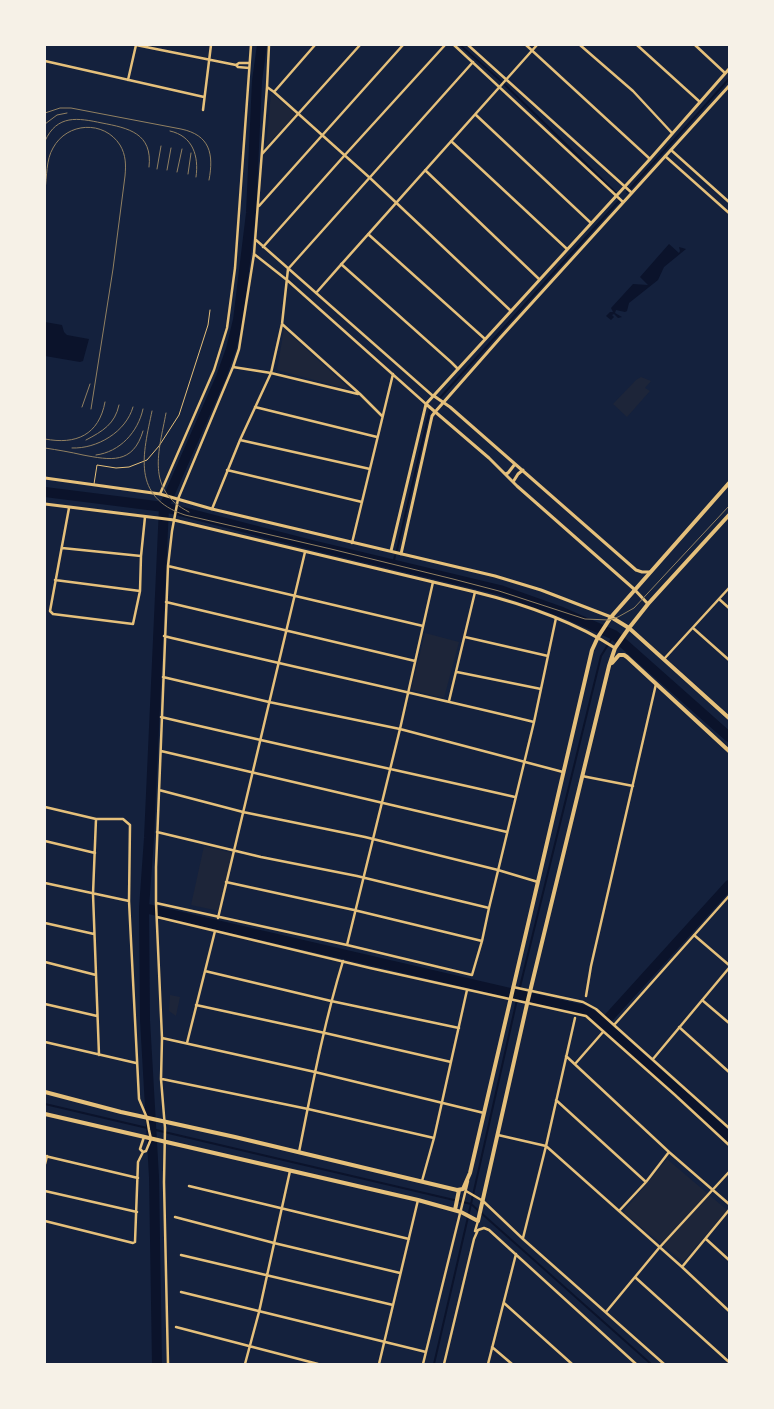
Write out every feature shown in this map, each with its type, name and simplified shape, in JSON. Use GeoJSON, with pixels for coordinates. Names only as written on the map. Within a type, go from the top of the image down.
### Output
{"type":"FeatureCollection","features":[{"type":"Feature","properties":{"kind":"main road"},"geometry":{"type":"LineString","coordinates":[[455,1210],[459,1190],[464,1187],[470,1173],[592,650],[610,617],[729,482]]}},
{"type":"Feature","properties":{"kind":"main road"},"geometry":{"type":"LineString","coordinates":[[45,1114],[418,1200],[462,1211],[477,1219],[498,1135],[526,1003],[613,647],[648,604],[729,515]]}},
{"type":"Feature","properties":{"kind":"main road"},"geometry":{"type":"LineString","coordinates":[[610,617],[629,628],[729,718]]}},
{"type":"Feature","properties":{"kind":"main road"},"geometry":{"type":"LineString","coordinates":[[609,666],[619,655],[624,655],[729,751]]}},
{"type":"Feature","properties":{"kind":"main road"},"geometry":{"type":"LineString","coordinates":[[45,1092],[459,1190]]}},
{"type":"Feature","properties":{"kind":"street"},"geometry":{"type":"LineString","coordinates":[[128,80],[136,45],[249,68]]}},
{"type":"Feature","properties":{"kind":"street"},"geometry":{"type":"LineString","coordinates":[[203,110],[211,45]]}},
{"type":"Feature","properties":{"kind":"street"},"geometry":{"type":"LineString","coordinates":[[160,494],[214,370],[227,328],[235,268],[251,45]]}},
{"type":"Feature","properties":{"kind":"street"},"geometry":{"type":"LineString","coordinates":[[274,92],[315,45]]}},
{"type":"Feature","properties":{"kind":"street"},"geometry":{"type":"LineString","coordinates":[[262,154],[360,45]]}},
{"type":"Feature","properties":{"kind":"street"},"geometry":{"type":"LineString","coordinates":[[258,207],[402,45]]}},
{"type":"Feature","properties":{"kind":"street"},"geometry":{"type":"LineString","coordinates":[[263,247],[445,45]]}},
{"type":"Feature","properties":{"kind":"street"},"geometry":{"type":"LineString","coordinates":[[454,45],[501,86],[623,202]]}},
{"type":"Feature","properties":{"kind":"street"},"geometry":{"type":"LineString","coordinates":[[468,45],[631,193]]}},
{"type":"Feature","properties":{"kind":"street"},"geometry":{"type":"LineString","coordinates":[[526,45],[650,159]]}},
{"type":"Feature","properties":{"kind":"street"},"geometry":{"type":"LineString","coordinates":[[316,293],[537,45]]}},
{"type":"Feature","properties":{"kind":"street"},"geometry":{"type":"LineString","coordinates":[[580,45],[633,91],[672,133]]}},
{"type":"Feature","properties":{"kind":"street"},"geometry":{"type":"LineString","coordinates":[[637,45],[700,102]]}},
{"type":"Feature","properties":{"kind":"street"},"geometry":{"type":"LineString","coordinates":[[695,45],[726,73]]}},
{"type":"Feature","properties":{"kind":"street"},"geometry":{"type":"LineString","coordinates":[[168,1364],[163,1141],[165,1128],[161,1079],[162,1038],[156,904],[158,790],[168,566],[177,499],[239,349],[256,240],[270,46]]}},
{"type":"Feature","properties":{"kind":"street"},"geometry":{"type":"LineString","coordinates":[[45,61],[204,98]]}},
{"type":"Feature","properties":{"kind":"street"},"geometry":{"type":"LineString","coordinates":[[212,509],[227,470],[270,373],[282,324],[288,269],[473,62]]}},
{"type":"Feature","properties":{"kind":"street"},"geometry":{"type":"LineString","coordinates":[[236,65],[239,63],[250,64]]}},
{"type":"Feature","properties":{"kind":"street"},"geometry":{"type":"LineString","coordinates":[[391,551],[426,404],[615,195],[650,159],[729,69]]}},
{"type":"Feature","properties":{"kind":"street"},"geometry":{"type":"LineString","coordinates":[[401,554],[434,412],[729,86]]}},
{"type":"Feature","properties":{"kind":"street"},"geometry":{"type":"LineString","coordinates":[[267,87],[370,178],[511,311]]}},
{"type":"Feature","properties":{"kind":"street"},"geometry":{"type":"LineString","coordinates":[[476,115],[591,223]]}},
{"type":"Feature","properties":{"kind":"street"},"geometry":{"type":"LineString","coordinates":[[451,141],[567,249]]}},
{"type":"Feature","properties":{"kind":"street"},"geometry":{"type":"LineString","coordinates":[[671,150],[729,202]]}},
{"type":"Feature","properties":{"kind":"street"},"geometry":{"type":"LineString","coordinates":[[665,156],[729,213]]}},
{"type":"Feature","properties":{"kind":"street"},"geometry":{"type":"LineString","coordinates":[[425,170],[539,279]]}},
{"type":"Feature","properties":{"kind":"street"},"geometry":{"type":"LineString","coordinates":[[713,199],[718,192]]}},
{"type":"Feature","properties":{"kind":"street"},"geometry":{"type":"LineString","coordinates":[[719,204],[725,198]]}},
{"type":"Feature","properties":{"kind":"street"},"geometry":{"type":"LineString","coordinates":[[368,234],[485,339]]}},
{"type":"Feature","properties":{"kind":"street"},"geometry":{"type":"LineString","coordinates":[[256,240],[636,570],[650,572]]}},
{"type":"Feature","properties":{"kind":"street"},"geometry":{"type":"LineString","coordinates":[[254,254],[287,280],[393,374],[634,589],[648,604]]}},
{"type":"Feature","properties":{"kind":"street"},"geometry":{"type":"LineString","coordinates":[[341,264],[458,370]]}},
{"type":"Feature","properties":{"kind":"street"},"geometry":{"type":"LineString","coordinates":[[282,324],[382,416]]}},
{"type":"Feature","properties":{"kind":"street"},"geometry":{"type":"LineString","coordinates":[[233,367],[270,373],[360,394]]}},
{"type":"Feature","properties":{"kind":"street"},"geometry":{"type":"LineString","coordinates":[[352,543],[393,374]]}},
{"type":"Feature","properties":{"kind":"street"},"geometry":{"type":"LineString","coordinates":[[254,407],[377,437]]}},
{"type":"Feature","properties":{"kind":"street"},"geometry":{"type":"LineString","coordinates":[[240,440],[370,469]]}},
{"type":"Feature","properties":{"kind":"street"},"geometry":{"type":"LineString","coordinates":[[505,474],[515,464]]}},
{"type":"Feature","properties":{"kind":"street"},"geometry":{"type":"LineString","coordinates":[[227,470],[362,502]]}},
{"type":"Feature","properties":{"kind":"street"},"geometry":{"type":"LineString","coordinates":[[513,482],[523,470]]}},
{"type":"Feature","properties":{"kind":"street"},"geometry":{"type":"LineString","coordinates":[[45,478],[160,494],[212,509],[527,585],[610,617]]}},
{"type":"Feature","properties":{"kind":"street"},"geometry":{"type":"LineString","coordinates":[[45,504],[168,520],[174,519],[475,592],[556,618],[598,636],[613,647]]}},
{"type":"Feature","properties":{"kind":"street"},"geometry":{"type":"LineString","coordinates":[[69,508],[55,580],[51,614],[133,624],[140,591],[145,517]]}},
{"type":"Feature","properties":{"kind":"street"},"geometry":{"type":"LineString","coordinates":[[62,548],[141,556]]}},
{"type":"Feature","properties":{"kind":"street"},"geometry":{"type":"LineString","coordinates":[[218,918],[305,552]]}},
{"type":"Feature","properties":{"kind":"street"},"geometry":{"type":"LineString","coordinates":[[168,566],[423,626]]}},
{"type":"Feature","properties":{"kind":"street"},"geometry":{"type":"LineString","coordinates":[[55,580],[140,591]]}},
{"type":"Feature","properties":{"kind":"street"},"geometry":{"type":"LineString","coordinates":[[347,945],[354,910],[400,729],[433,582]]}},
{"type":"Feature","properties":{"kind":"street"},"geometry":{"type":"LineString","coordinates":[[663,660],[729,588]]}},
{"type":"Feature","properties":{"kind":"street"},"geometry":{"type":"LineString","coordinates":[[449,701],[475,592]]}},
{"type":"Feature","properties":{"kind":"street"},"geometry":{"type":"LineString","coordinates":[[720,599],[729,608]]}},
{"type":"Feature","properties":{"kind":"street"},"geometry":{"type":"LineString","coordinates":[[166,601],[415,661]]}},
{"type":"Feature","properties":{"kind":"street"},"geometry":{"type":"LineString","coordinates":[[156,904],[347,945],[472,975],[482,941],[534,722],[556,618]]}},
{"type":"Feature","properties":{"kind":"street"},"geometry":{"type":"LineString","coordinates":[[693,628],[729,660]]}},
{"type":"Feature","properties":{"kind":"street"},"geometry":{"type":"LineString","coordinates":[[164,636],[534,722]]}},
{"type":"Feature","properties":{"kind":"street"},"geometry":{"type":"LineString","coordinates":[[464,637],[548,656]]}},
{"type":"Feature","properties":{"kind":"street"},"geometry":{"type":"LineString","coordinates":[[456,671],[541,689]]}},
{"type":"Feature","properties":{"kind":"street"},"geometry":{"type":"LineString","coordinates":[[163,677],[269,702],[400,729],[563,772]]}},
{"type":"Feature","properties":{"kind":"street"},"geometry":{"type":"LineString","coordinates":[[586,996],[656,684]]}},
{"type":"Feature","properties":{"kind":"street"},"geometry":{"type":"LineString","coordinates":[[161,717],[516,797]]}},
{"type":"Feature","properties":{"kind":"street"},"geometry":{"type":"LineString","coordinates":[[160,751],[507,832]]}},
{"type":"Feature","properties":{"kind":"street"},"geometry":{"type":"LineString","coordinates":[[582,776],[633,786]]}},
{"type":"Feature","properties":{"kind":"street"},"geometry":{"type":"LineString","coordinates":[[158,790],[243,812],[372,839],[498,870],[538,882]]}},
{"type":"Feature","properties":{"kind":"street"},"geometry":{"type":"LineString","coordinates":[[45,807],[96,819],[123,820],[130,825],[129,901],[136,1063],[139,1100],[149,1118],[151,1139],[146,1151],[143,1152],[138,1162],[136,1241],[133,1243],[45,1221]]}},
{"type":"Feature","properties":{"kind":"street"},"geometry":{"type":"LineString","coordinates":[[96,819],[93,894],[99,1055]]}},
{"type":"Feature","properties":{"kind":"street"},"geometry":{"type":"LineString","coordinates":[[157,832],[363,877],[489,908]]}},
{"type":"Feature","properties":{"kind":"street"},"geometry":{"type":"LineString","coordinates":[[45,841],[95,853]]}},
{"type":"Feature","properties":{"kind":"street"},"geometry":{"type":"LineString","coordinates":[[226,882],[482,941]]}},
{"type":"Feature","properties":{"kind":"street"},"geometry":{"type":"LineString","coordinates":[[45,883],[129,901]]}},
{"type":"Feature","properties":{"kind":"street"},"geometry":{"type":"LineString","coordinates":[[613,1025],[729,896]]}},
{"type":"Feature","properties":{"kind":"street"},"geometry":{"type":"LineString","coordinates":[[157,917],[586,1016],[729,1145]]}},
{"type":"Feature","properties":{"kind":"street"},"geometry":{"type":"LineString","coordinates":[[45,923],[94,934]]}},
{"type":"Feature","properties":{"kind":"street"},"geometry":{"type":"LineString","coordinates":[[187,1044],[215,931]]}},
{"type":"Feature","properties":{"kind":"street"},"geometry":{"type":"LineString","coordinates":[[652,1060],[729,966],[694,935]]}},
{"type":"Feature","properties":{"kind":"street"},"geometry":{"type":"LineString","coordinates":[[299,1153],[331,1001],[343,961]]}},
{"type":"Feature","properties":{"kind":"street"},"geometry":{"type":"LineString","coordinates":[[45,962],[96,975]]}},
{"type":"Feature","properties":{"kind":"street"},"geometry":{"type":"LineString","coordinates":[[204,971],[331,1001],[459,1028]]}},
{"type":"Feature","properties":{"kind":"street"},"geometry":{"type":"LineString","coordinates":[[514,988],[583,1002],[596,1009],[729,1128]]}},
{"type":"Feature","properties":{"kind":"street"},"geometry":{"type":"LineString","coordinates":[[422,1181],[434,1138],[467,990]]}},
{"type":"Feature","properties":{"kind":"street"},"geometry":{"type":"LineString","coordinates":[[702,1000],[729,1023]]}},
{"type":"Feature","properties":{"kind":"street"},"geometry":{"type":"LineString","coordinates":[[45,1004],[97,1016]]}},
{"type":"Feature","properties":{"kind":"street"},"geometry":{"type":"LineString","coordinates":[[196,1005],[325,1032],[451,1062]]}},
{"type":"Feature","properties":{"kind":"street"},"geometry":{"type":"LineString","coordinates":[[523,1239],[574,1018]]}},
{"type":"Feature","properties":{"kind":"street"},"geometry":{"type":"LineString","coordinates":[[679,1027],[729,1072]]}},
{"type":"Feature","properties":{"kind":"street"},"geometry":{"type":"LineString","coordinates":[[574,1064],[603,1032]]}},
{"type":"Feature","properties":{"kind":"street"},"geometry":{"type":"LineString","coordinates":[[162,1038],[484,1112]]}},
{"type":"Feature","properties":{"kind":"street"},"geometry":{"type":"LineString","coordinates":[[45,1042],[136,1063]]}},
{"type":"Feature","properties":{"kind":"street"},"geometry":{"type":"LineString","coordinates":[[566,1056],[669,1152],[729,1204]]}},
{"type":"Feature","properties":{"kind":"street"},"geometry":{"type":"LineString","coordinates":[[161,1079],[308,1109],[434,1138]]}},
{"type":"Feature","properties":{"kind":"street"},"geometry":{"type":"LineString","coordinates":[[556,1100],[646,1182]]}},
{"type":"Feature","properties":{"kind":"street"},"geometry":{"type":"LineString","coordinates":[[498,1135],[546,1146],[729,1311]]}},
{"type":"Feature","properties":{"kind":"street"},"geometry":{"type":"LineString","coordinates":[[143,1152],[140,1149],[144,1137]]}},
{"type":"Feature","properties":{"kind":"street"},"geometry":{"type":"LineString","coordinates":[[619,1211],[646,1182],[669,1152]]}},
{"type":"Feature","properties":{"kind":"street"},"geometry":{"type":"LineString","coordinates":[[45,1164],[46,1156],[138,1178]]}},
{"type":"Feature","properties":{"kind":"street"},"geometry":{"type":"LineString","coordinates":[[245,1364],[259,1312],[290,1171]]}},
{"type":"Feature","properties":{"kind":"street"},"geometry":{"type":"LineString","coordinates":[[606,1312],[659,1248],[729,1172]]}},
{"type":"Feature","properties":{"kind":"street"},"geometry":{"type":"LineString","coordinates":[[423,1364],[467,1193],[470,1173]]}},
{"type":"Feature","properties":{"kind":"street"},"geometry":{"type":"LineString","coordinates":[[189,1186],[409,1239]]}},
{"type":"Feature","properties":{"kind":"street"},"geometry":{"type":"LineString","coordinates":[[45,1191],[137,1212]]}},
{"type":"Feature","properties":{"kind":"street"},"geometry":{"type":"LineString","coordinates":[[467,1193],[482,1201],[664,1364]]}},
{"type":"Feature","properties":{"kind":"street"},"geometry":{"type":"LineString","coordinates":[[379,1364],[418,1200]]}},
{"type":"Feature","properties":{"kind":"street"},"geometry":{"type":"LineString","coordinates":[[682,1267],[729,1210]]}},
{"type":"Feature","properties":{"kind":"street"},"geometry":{"type":"LineString","coordinates":[[175,1217],[274,1244],[400,1273]]}},
{"type":"Feature","properties":{"kind":"street"},"geometry":{"type":"LineString","coordinates":[[444,1364],[474,1239],[477,1219]]}},
{"type":"Feature","properties":{"kind":"street"},"geometry":{"type":"LineString","coordinates":[[474,1239],[478,1230],[486,1228],[636,1364]]}},
{"type":"Feature","properties":{"kind":"street"},"geometry":{"type":"LineString","coordinates":[[705,1239],[729,1260]]}},
{"type":"Feature","properties":{"kind":"street"},"geometry":{"type":"LineString","coordinates":[[488,1364],[491,1346],[516,1254]]}},
{"type":"Feature","properties":{"kind":"street"},"geometry":{"type":"LineString","coordinates":[[181,1255],[393,1305]]}},
{"type":"Feature","properties":{"kind":"street"},"geometry":{"type":"LineString","coordinates":[[636,1277],[729,1362]]}},
{"type":"Feature","properties":{"kind":"street"},"geometry":{"type":"LineString","coordinates":[[181,1292],[426,1352]]}},
{"type":"Feature","properties":{"kind":"street"},"geometry":{"type":"LineString","coordinates":[[504,1303],[572,1364]]}},
{"type":"Feature","properties":{"kind":"street"},"geometry":{"type":"LineString","coordinates":[[176,1327],[318,1364]]}},
{"type":"Feature","properties":{"kind":"street"},"geometry":{"type":"LineString","coordinates":[[491,1346],[512,1364]]}},
{"type":"Feature","properties":{"kind":"lane"},"geometry":{"type":"LineString","coordinates":[[94,485],[97,465],[116,468],[129,467],[147,460],[159,446],[179,415],[208,325],[210,310]]}},
{"type":"Feature","properties":{"kind":"shaded area"},"geometry":{"type":"Polygon","coordinates":[[[271,93],[296,114],[266,146],[271,93]]]}},
{"type":"Feature","properties":{"kind":"shaded area"},"geometry":{"type":"Polygon","coordinates":[[[669,244],[679,253],[679,247],[686,249],[664,267],[658,280],[629,303],[627,311],[616,310],[615,313],[622,317],[618,318],[614,314],[611,320],[606,316],[613,312],[611,308],[633,284],[648,285],[640,277],[669,244]]]}},
{"type":"Feature","properties":{"kind":"shaded area"},"geometry":{"type":"Polygon","coordinates":[[[45,322],[62,325],[67,335],[89,339],[83,361],[45,356],[45,322]]]}},
{"type":"Feature","properties":{"kind":"shaded area"},"geometry":{"type":"Polygon","coordinates":[[[284,329],[351,390],[277,370],[284,329]]]}},
{"type":"Feature","properties":{"kind":"shaded area"},"geometry":{"type":"Polygon","coordinates":[[[641,377],[651,381],[645,388],[650,391],[627,417],[613,404],[641,377]]]}},
{"type":"Feature","properties":{"kind":"shaded area"},"geometry":{"type":"Polygon","coordinates":[[[425,633],[459,642],[444,698],[411,690],[425,633]]]}},
{"type":"Feature","properties":{"kind":"shaded area"},"geometry":{"type":"Polygon","coordinates":[[[204,846],[232,853],[219,911],[191,905],[204,846]]]}},
{"type":"Feature","properties":{"kind":"shaded area"},"geometry":{"type":"Polygon","coordinates":[[[170,995],[180,997],[176,1016],[169,1011],[170,995]]]}},
{"type":"Feature","properties":{"kind":"shaded area"},"geometry":{"type":"Polygon","coordinates":[[[667,1159],[727,1210],[683,1262],[623,1212],[667,1159]]]}},
{"type":"Feature","properties":{"kind":"waterway"},"geometry":{"type":"LineString","coordinates":[[157,1364],[154,1177],[145,1020],[144,908],[149,838],[164,507],[221,377],[231,349],[238,320],[251,213],[257,81],[262,45]]}},
{"type":"Feature","properties":{"kind":"waterway"},"geometry":{"type":"LineString","coordinates":[[460,45],[501,81],[616,193]]}},
{"type":"Feature","properties":{"kind":"waterway"},"geometry":{"type":"LineString","coordinates":[[627,192],[729,79]]}},
{"type":"Feature","properties":{"kind":"waterway"},"geometry":{"type":"LineString","coordinates":[[439,399],[619,201]]}},
{"type":"Feature","properties":{"kind":"waterway"},"geometry":{"type":"LineString","coordinates":[[397,550],[430,409]]}},
{"type":"Feature","properties":{"kind":"waterway"},"geometry":{"type":"LineString","coordinates":[[45,492],[164,507],[500,590],[562,612],[614,635],[729,737]]}},
{"type":"Feature","properties":{"kind":"waterway"},"geometry":{"type":"LineString","coordinates":[[393,564],[395,556]]}},
{"type":"Feature","properties":{"kind":"waterway"},"geometry":{"type":"LineString","coordinates":[[434,1364],[518,995],[601,656],[614,635]]}},
{"type":"Feature","properties":{"kind":"waterway"},"geometry":{"type":"LineString","coordinates":[[603,1024],[729,885]]}},
{"type":"Feature","properties":{"kind":"waterway"},"geometry":{"type":"LineString","coordinates":[[144,908],[584,1010],[594,1016],[729,1137]]}},
{"type":"Feature","properties":{"kind":"waterway"},"geometry":{"type":"LineString","coordinates":[[45,1104],[471,1204],[651,1364]]}},
{"type":"Feature","properties":{"kind":"tram line"},"geometry":{"type":"LineString","coordinates":[[45,113],[60,108],[71,108],[191,132],[204,141],[208,147],[211,162],[209,180]]}},
{"type":"Feature","properties":{"kind":"tram line"},"geometry":{"type":"LineString","coordinates":[[45,124],[57,115],[67,113]]}},
{"type":"Feature","properties":{"kind":"tram line"},"geometry":{"type":"LineString","coordinates":[[45,141],[56,126],[69,120],[85,120],[121,127],[137,134],[143,139],[147,146],[149,167]]}},
{"type":"Feature","properties":{"kind":"tram line"},"geometry":{"type":"LineString","coordinates":[[45,190],[51,153],[59,139],[67,133],[86,127],[95,128],[105,131],[120,145],[125,160],[125,176],[113,269],[91,409]]}},
{"type":"Feature","properties":{"kind":"tram line"},"geometry":{"type":"LineString","coordinates":[[170,131],[184,137],[193,148],[197,169],[196,177]]}},
{"type":"Feature","properties":{"kind":"tram line"},"geometry":{"type":"LineString","coordinates":[[157,169],[161,146]]}},
{"type":"Feature","properties":{"kind":"tram line"},"geometry":{"type":"LineString","coordinates":[[167,170],[171,148]]}},
{"type":"Feature","properties":{"kind":"tram line"},"geometry":{"type":"LineString","coordinates":[[177,172],[182,149]]}},
{"type":"Feature","properties":{"kind":"tram line"},"geometry":{"type":"LineString","coordinates":[[188,174],[191,153]]}},
{"type":"Feature","properties":{"kind":"tram line"},"geometry":{"type":"LineString","coordinates":[[82,407],[90,384]]}},
{"type":"Feature","properties":{"kind":"tram line"},"geometry":{"type":"LineString","coordinates":[[45,439],[67,440],[76,439],[84,435],[92,430],[97,423],[105,402]]}},
{"type":"Feature","properties":{"kind":"tram line"},"geometry":{"type":"LineString","coordinates":[[86,440],[111,422],[119,405]]}},
{"type":"Feature","properties":{"kind":"tram line"},"geometry":{"type":"LineString","coordinates":[[72,448],[91,446],[109,437],[124,424],[133,407]]}},
{"type":"Feature","properties":{"kind":"tram line"},"geometry":{"type":"LineString","coordinates":[[96,455],[113,450],[127,440],[137,425],[143,409]]}},
{"type":"Feature","properties":{"kind":"tram line"},"geometry":{"type":"LineString","coordinates":[[152,411],[144,458],[145,472],[148,486],[156,497],[168,507],[185,515],[499,591],[585,619],[609,620],[634,608],[729,506]]}},
{"type":"Feature","properties":{"kind":"tram line"},"geometry":{"type":"LineString","coordinates":[[166,413],[160,441],[158,468],[161,481],[166,493],[175,503],[189,512]]}},
{"type":"Feature","properties":{"kind":"tram line"},"geometry":{"type":"LineString","coordinates":[[45,448],[102,458],[119,458],[133,450],[139,442],[143,431]]}}]}
